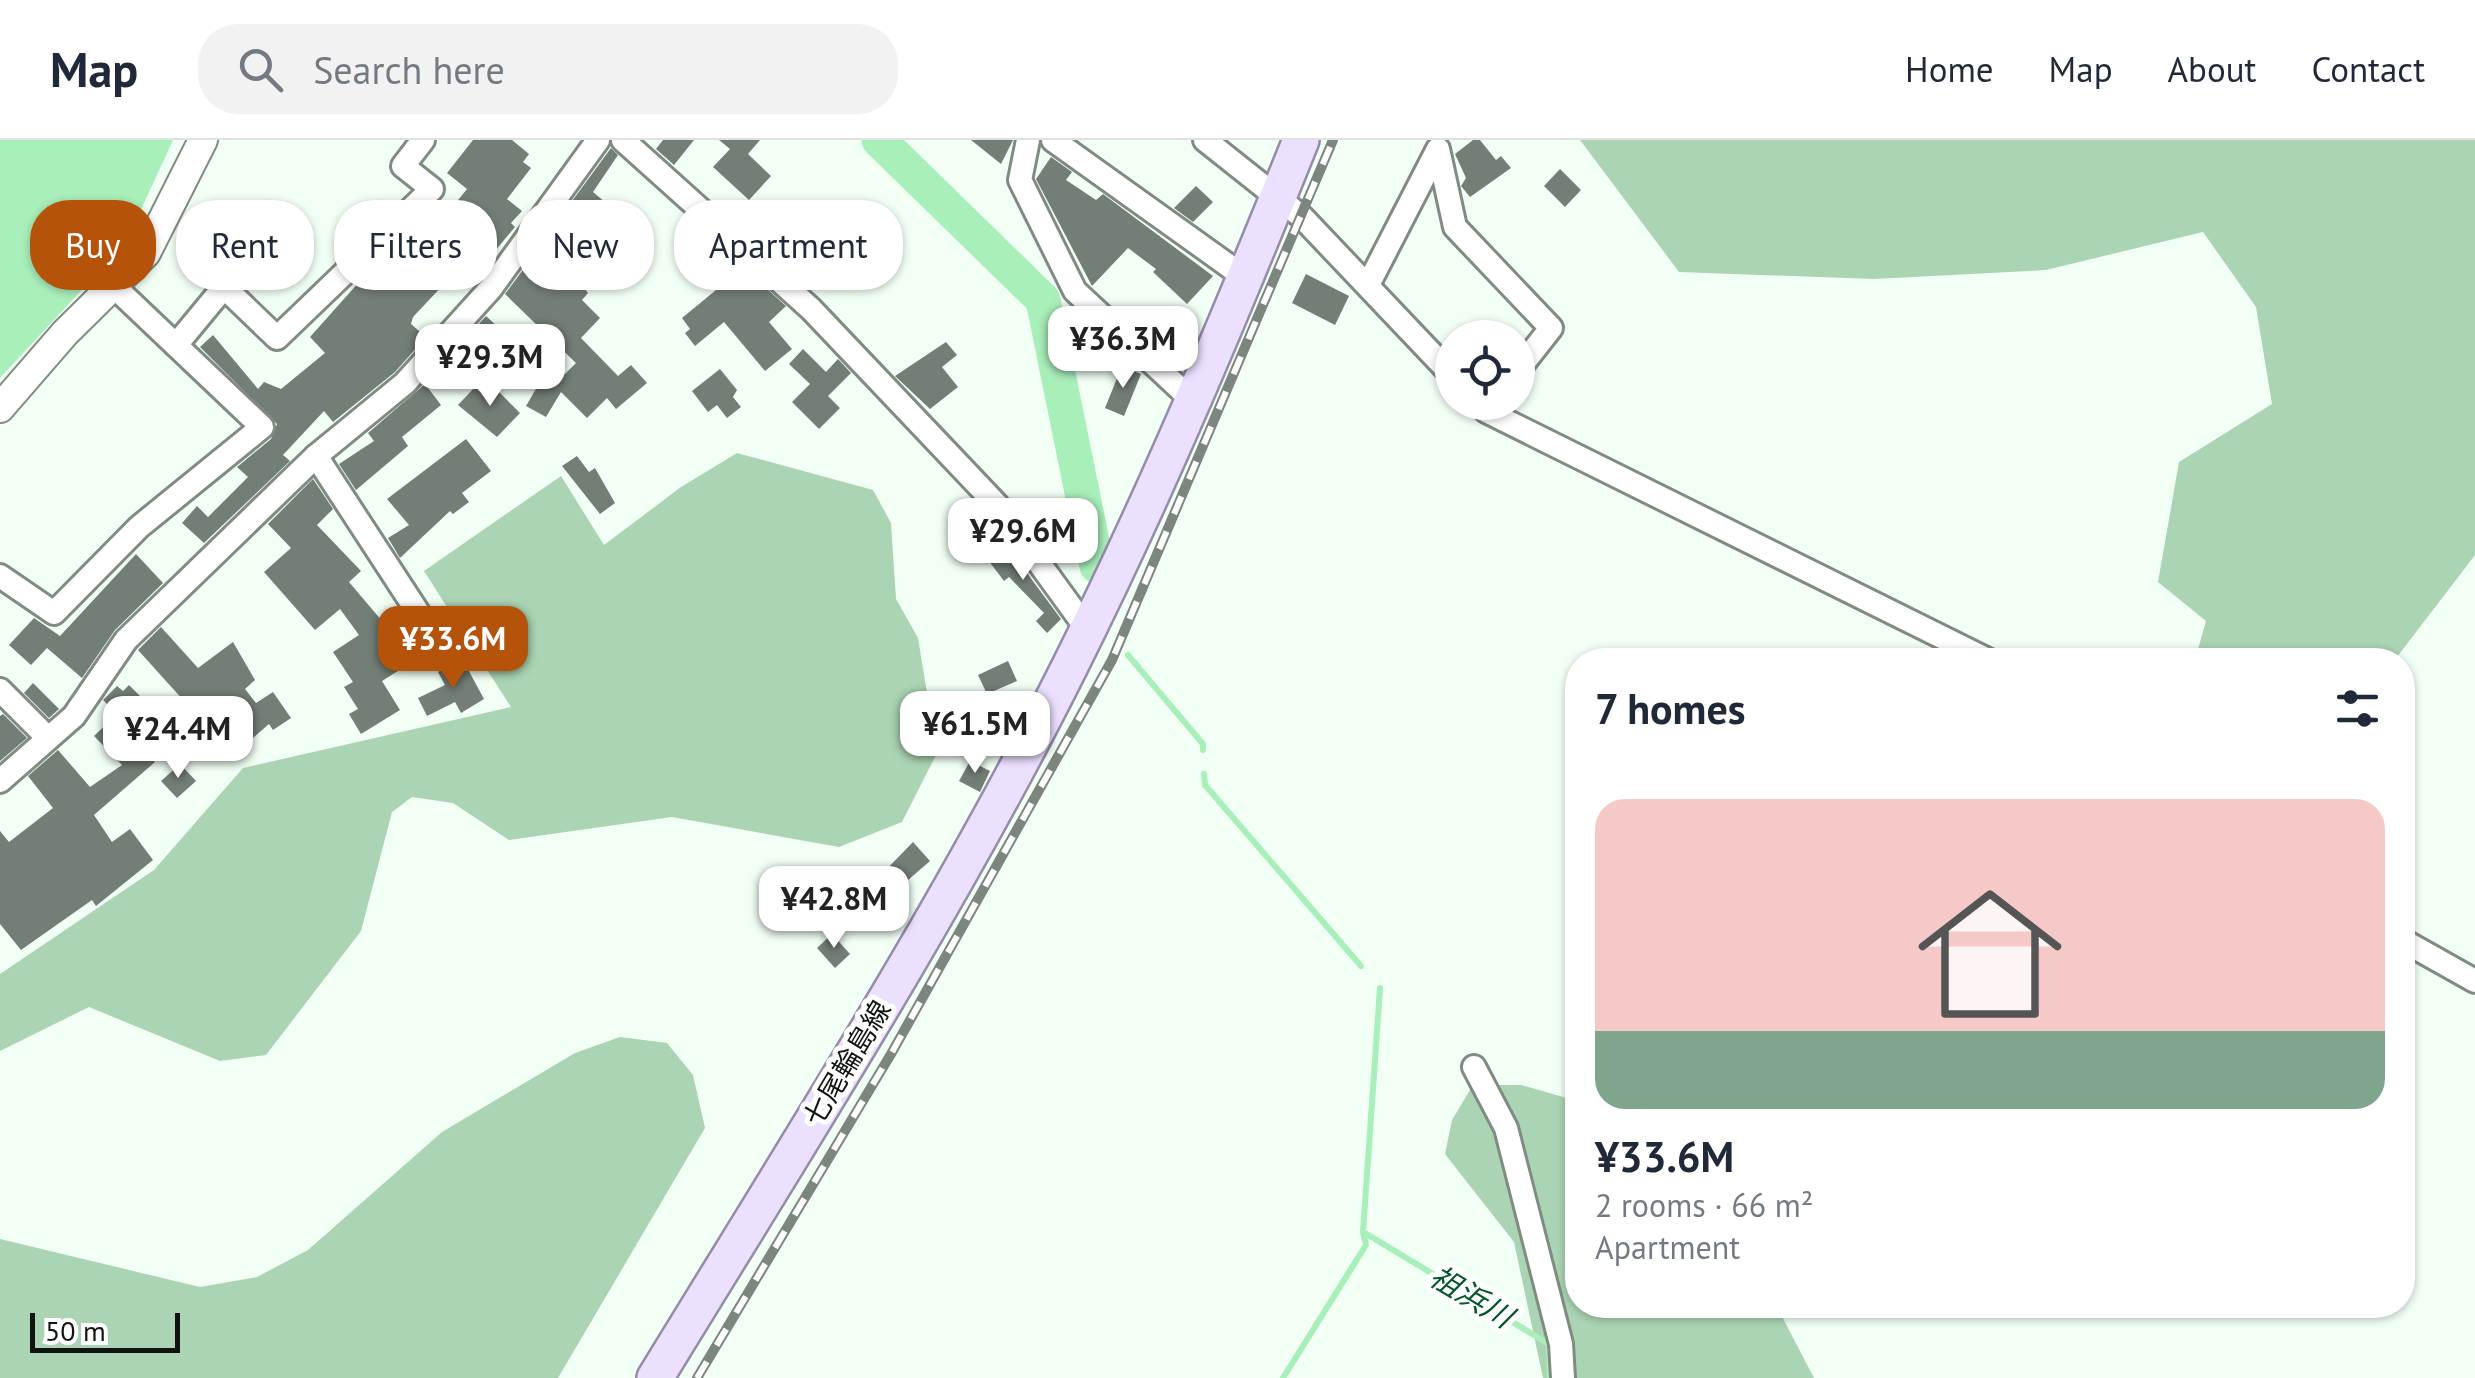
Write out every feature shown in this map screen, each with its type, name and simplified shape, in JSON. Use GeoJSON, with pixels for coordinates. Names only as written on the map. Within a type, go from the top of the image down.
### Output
{"type":"FeatureCollection","features":[{"type":"Feature","properties":{"kind":"main road","name":"七尾輪島線"},"geometry":{"type":"LineString","coordinates":[[654,1378],[897,979],[1087,629],[1191,399],[1300,140]]}},
{"type":"Feature","properties":{"kind":"street"},"geometry":{"type":"LineString","coordinates":[[0,408],[65,333],[146,252],[203,140]]}},
{"type":"Feature","properties":{"kind":"street"},"geometry":{"type":"LineString","coordinates":[[176,345],[224,287],[276,338],[432,189],[403,166],[423,140]]}},
{"type":"Feature","properties":{"kind":"street"},"geometry":{"type":"LineString","coordinates":[[0,780],[74,716],[126,640],[316,456],[406,383],[479,302],[598,140]]}},
{"type":"Feature","properties":{"kind":"street"},"geometry":{"type":"LineString","coordinates":[[623,140],[811,309],[996,505],[1087,629]]}},
{"type":"Feature","properties":{"kind":"street"},"geometry":{"type":"LineString","coordinates":[[1028,140],[1020,180],[1074,291],[1191,399]]}},
{"type":"Feature","properties":{"kind":"street"},"geometry":{"type":"LineString","coordinates":[[1053,140],[1243,276]]}},
{"type":"Feature","properties":{"kind":"street"},"geometry":{"type":"LineString","coordinates":[[1205,140],[1277,197],[1369,283],[1435,356]]}},
{"type":"Feature","properties":{"kind":"street"},"geometry":{"type":"LineString","coordinates":[[1369,283],[1437,144]]}},
{"type":"Feature","properties":{"kind":"street"},"geometry":{"type":"LineString","coordinates":[[1437,144],[1456,227],[1550,328],[1535,348]]}},
{"type":"Feature","properties":{"kind":"street"},"geometry":{"type":"LineString","coordinates":[[0,576],[54,612],[139,527],[262,427],[122,294]]}},
{"type":"Feature","properties":{"kind":"street"},"geometry":{"type":"LineString","coordinates":[[1515,420],[1964,648]]}},
{"type":"Feature","properties":{"kind":"street"},"geometry":{"type":"LineString","coordinates":[[316,456],[436,640]]}},
{"type":"Feature","properties":{"kind":"street"},"geometry":{"type":"LineString","coordinates":[[0,690],[48,738]]}},
{"type":"Feature","properties":{"kind":"street"},"geometry":{"type":"LineString","coordinates":[[2415,947],[2475,981]]}},
{"type":"Feature","properties":{"kind":"street"},"geometry":{"type":"LineString","coordinates":[[1474,1067],[1506,1128],[1561,1344],[1563,1378]]}},
{"type":"Feature","properties":{"kind":"shaded area"},"geometry":{"type":"Polygon","coordinates":[[[0,140],[173,140],[145,200],[30,200],[30,290],[82,290],[0,378],[0,140]]]}},
{"type":"Feature","properties":{"kind":"shaded area"},"geometry":{"type":"Polygon","coordinates":[[[1580,140],[2475,140],[2475,555],[2404,648],[2198,648],[2206,621],[2158,582],[2179,462],[2272,404],[2256,307],[2203,232],[2046,270],[1874,279],[1679,272],[1580,140]]]}},
{"type":"Feature","properties":{"kind":"shaded area"},"geometry":{"type":"Polygon","coordinates":[[[737,453],[873,490],[891,523],[896,599],[918,638],[937,753],[902,822],[839,847],[672,817],[509,840],[453,803],[412,797],[392,812],[361,931],[266,1055],[220,1061],[89,1007],[0,1051],[0,974],[154,870],[243,768],[511,707],[424,571],[561,476],[604,545],[681,487],[737,453]]]}},
{"type":"Feature","properties":{"kind":"shaded area"},"geometry":{"type":"Polygon","coordinates":[[[620,1037],[667,1043],[693,1075],[705,1128],[558,1378],[0,1378],[0,1239],[200,1287],[257,1277],[308,1250],[442,1132],[575,1053],[620,1037]]]}},
{"type":"Feature","properties":{"kind":"shaded area"},"geometry":{"type":"Polygon","coordinates":[[[1473,1085],[1521,1085],[1565,1098],[1565,1318],[1783,1318],[1814,1378],[1543,1378],[1514,1242],[1445,1154],[1452,1120],[1473,1085]]]}},
{"type":"Feature","properties":{"kind":"building"},"geometry":{"type":"Polygon","coordinates":[[[473,140],[512,140],[529,154],[523,162],[531,168],[507,199],[517,207],[517,216],[511,223],[515,227],[497,248],[497,200],[458,200],[467,189],[447,173],[473,140]]]}},
{"type":"Feature","properties":{"kind":"building"},"geometry":{"type":"Polygon","coordinates":[[[663,140],[694,140],[674,165],[656,149],[663,140]]]}},
{"type":"Feature","properties":{"kind":"building"},"geometry":{"type":"Polygon","coordinates":[[[719,140],[760,140],[748,154],[771,176],[749,200],[713,167],[730,149],[719,140]]]}},
{"type":"Feature","properties":{"kind":"building"},"geometry":{"type":"Polygon","coordinates":[[[971,140],[1013,140],[1001,164],[971,140]]]}},
{"type":"Feature","properties":{"kind":"building"},"geometry":{"type":"Polygon","coordinates":[[[1473,140],[1480,140],[1496,160],[1501,156],[1511,168],[1470,197],[1461,186],[1466,178],[1455,154],[1473,140]]]}},
{"type":"Feature","properties":{"kind":"building"},"geometry":{"type":"Polygon","coordinates":[[[611,148],[618,155],[593,192],[602,200],[573,200],[611,148]]]}},
{"type":"Feature","properties":{"kind":"building"},"geometry":{"type":"Polygon","coordinates":[[[1051,157],[1072,172],[1066,180],[1096,200],[1103,194],[1213,276],[1187,304],[1153,272],[1156,269],[1128,248],[1092,286],[1036,179],[1051,157]]]}},
{"type":"Feature","properties":{"kind":"building"},"geometry":{"type":"Polygon","coordinates":[[[1560,169],[1581,190],[1565,207],[1544,186],[1560,169]]]}},
{"type":"Feature","properties":{"kind":"building"},"geometry":{"type":"Polygon","coordinates":[[[1196,186],[1213,202],[1193,222],[1174,208],[1196,186]]]}},
{"type":"Feature","properties":{"kind":"building"},"geometry":{"type":"Polygon","coordinates":[[[1306,274],[1349,296],[1335,325],[1292,303],[1306,274]]]}},
{"type":"Feature","properties":{"kind":"building"},"geometry":{"type":"Polygon","coordinates":[[[517,278],[517,290],[586,290],[588,293],[582,300],[600,318],[581,338],[618,376],[631,365],[647,383],[616,409],[607,398],[587,418],[561,392],[546,417],[526,406],[547,370],[559,380],[576,363],[505,294],[517,278]]]}},
{"type":"Feature","properties":{"kind":"building"},"geometry":{"type":"Polygon","coordinates":[[[352,290],[438,290],[411,324],[426,337],[395,372],[333,422],[324,411],[283,455],[290,461],[204,543],[182,523],[197,506],[208,517],[248,477],[237,467],[271,439],[277,424],[200,347],[213,335],[258,389],[264,382],[281,389],[325,353],[310,337],[352,290]]]}},
{"type":"Feature","properties":{"kind":"building"},"geometry":{"type":"Polygon","coordinates":[[[716,290],[768,290],[786,306],[769,322],[792,349],[765,371],[724,322],[695,346],[685,333],[690,329],[682,318],[716,290]]]}},
{"type":"Feature","properties":{"kind":"building"},"geometry":{"type":"Polygon","coordinates":[[[486,316],[500,329],[490,342],[483,335],[469,354],[459,346],[486,316]]]}},
{"type":"Feature","properties":{"kind":"building"},"geometry":{"type":"Polygon","coordinates":[[[946,342],[957,355],[942,367],[958,387],[930,409],[895,376],[946,342]]]}},
{"type":"Feature","properties":{"kind":"building"},"geometry":{"type":"Polygon","coordinates":[[[803,349],[826,372],[838,359],[851,373],[828,396],[840,408],[819,429],[792,402],[810,384],[789,364],[803,349]]]}},
{"type":"Feature","properties":{"kind":"building"},"geometry":{"type":"Polygon","coordinates":[[[1122,366],[1141,374],[1124,416],[1105,408],[1122,366]]]}},
{"type":"Feature","properties":{"kind":"building"},"geometry":{"type":"Polygon","coordinates":[[[720,369],[737,390],[733,397],[741,407],[727,418],[717,405],[708,412],[692,391],[720,369]]]}},
{"type":"Feature","properties":{"kind":"building"},"geometry":{"type":"Polygon","coordinates":[[[489,382],[520,413],[497,437],[458,405],[475,387],[480,392],[489,382]]]}},
{"type":"Feature","properties":{"kind":"building"},"geometry":{"type":"Polygon","coordinates":[[[425,384],[441,405],[402,437],[408,446],[356,490],[339,464],[374,441],[368,433],[425,384]]]}},
{"type":"Feature","properties":{"kind":"building"},"geometry":{"type":"Polygon","coordinates":[[[466,439],[491,471],[462,493],[469,502],[453,514],[450,511],[400,558],[388,538],[409,525],[387,499],[466,439]]]}},
{"type":"Feature","properties":{"kind":"building"},"geometry":{"type":"Polygon","coordinates":[[[577,456],[589,472],[595,468],[615,503],[600,514],[562,466],[577,456]]]}},
{"type":"Feature","properties":{"kind":"building"},"geometry":{"type":"Polygon","coordinates":[[[313,479],[333,509],[317,525],[361,571],[349,582],[388,628],[399,622],[420,657],[382,681],[400,710],[361,734],[349,714],[358,709],[344,687],[353,682],[333,652],[359,635],[340,609],[315,630],[264,572],[291,548],[268,524],[313,479]]]}},
{"type":"Feature","properties":{"kind":"building"},"geometry":{"type":"Polygon","coordinates":[[[1004,542],[1061,619],[1047,633],[1036,621],[1044,613],[1009,577],[1004,581],[985,556],[1004,542]]]}},
{"type":"Feature","properties":{"kind":"building"},"geometry":{"type":"Polygon","coordinates":[[[136,554],[163,583],[115,630],[82,678],[47,648],[31,665],[9,645],[34,618],[60,636],[136,554]]]}},
{"type":"Feature","properties":{"kind":"building"},"geometry":{"type":"Polygon","coordinates":[[[161,627],[198,668],[233,642],[255,680],[245,689],[256,703],[273,692],[291,718],[273,730],[269,724],[238,751],[209,717],[203,722],[138,650],[161,627]]]}},
{"type":"Feature","properties":{"kind":"building"},"geometry":{"type":"Polygon","coordinates":[[[1008,661],[1017,681],[987,694],[978,675],[1008,661]]]}},
{"type":"Feature","properties":{"kind":"building"},"geometry":{"type":"Polygon","coordinates":[[[464,662],[484,699],[461,713],[455,702],[427,716],[418,698],[445,685],[438,672],[464,662]]]}},
{"type":"Feature","properties":{"kind":"building"},"geometry":{"type":"Polygon","coordinates":[[[33,683],[59,709],[49,718],[24,693],[33,683]]]}},
{"type":"Feature","properties":{"kind":"building"},"geometry":{"type":"Polygon","coordinates":[[[129,685],[152,708],[127,732],[155,762],[94,815],[112,842],[130,829],[153,860],[96,906],[92,900],[21,950],[0,924],[0,831],[9,842],[53,808],[28,776],[58,750],[90,787],[122,765],[94,736],[117,714],[103,700],[117,686],[123,691],[129,685]]]}},
{"type":"Feature","properties":{"kind":"building"},"geometry":{"type":"Polygon","coordinates":[[[3,714],[27,738],[0,761],[0,716],[3,714]]]}},
{"type":"Feature","properties":{"kind":"building"},"geometry":{"type":"Polygon","coordinates":[[[970,761],[990,771],[980,792],[959,781],[970,761]]]}},
{"type":"Feature","properties":{"kind":"building"},"geometry":{"type":"Polygon","coordinates":[[[180,764],[196,781],[177,798],[161,781],[180,764]]]}},
{"type":"Feature","properties":{"kind":"building"},"geometry":{"type":"Polygon","coordinates":[[[913,842],[930,861],[893,893],[879,877],[913,842]]]}},
{"type":"Feature","properties":{"kind":"building"},"geometry":{"type":"Polygon","coordinates":[[[832,934],[850,954],[835,968],[817,948],[832,934]]]}},
{"type":"Feature","properties":{"kind":"waterway","name":"祖浜川"},"geometry":{"type":"LineString","coordinates":[[879,140],[1043,300],[1097,566]]}},
{"type":"Feature","properties":{"kind":"waterway","name":"祖浜川"},"geometry":{"type":"LineString","coordinates":[[1128,655],[1203,744],[1203,750]]}},
{"type":"Feature","properties":{"kind":"waterway","name":"祖浜川"},"geometry":{"type":"LineString","coordinates":[[1204,774],[1205,785],[1361,966]]}},
{"type":"Feature","properties":{"kind":"waterway","name":"祖浜川"},"geometry":{"type":"LineString","coordinates":[[1283,1378],[1366,1245],[1363,1232],[1380,988]]}},
{"type":"Feature","properties":{"kind":"waterway","name":"祖浜川"},"geometry":{"type":"LineString","coordinates":[[1365,1233],[1549,1344],[1550,1378]]}},
{"type":"Feature","properties":{"kind":"railway"},"geometry":{"type":"LineString","coordinates":[[697,1378],[891,1054],[1112,660],[1333,140]]}}]}
